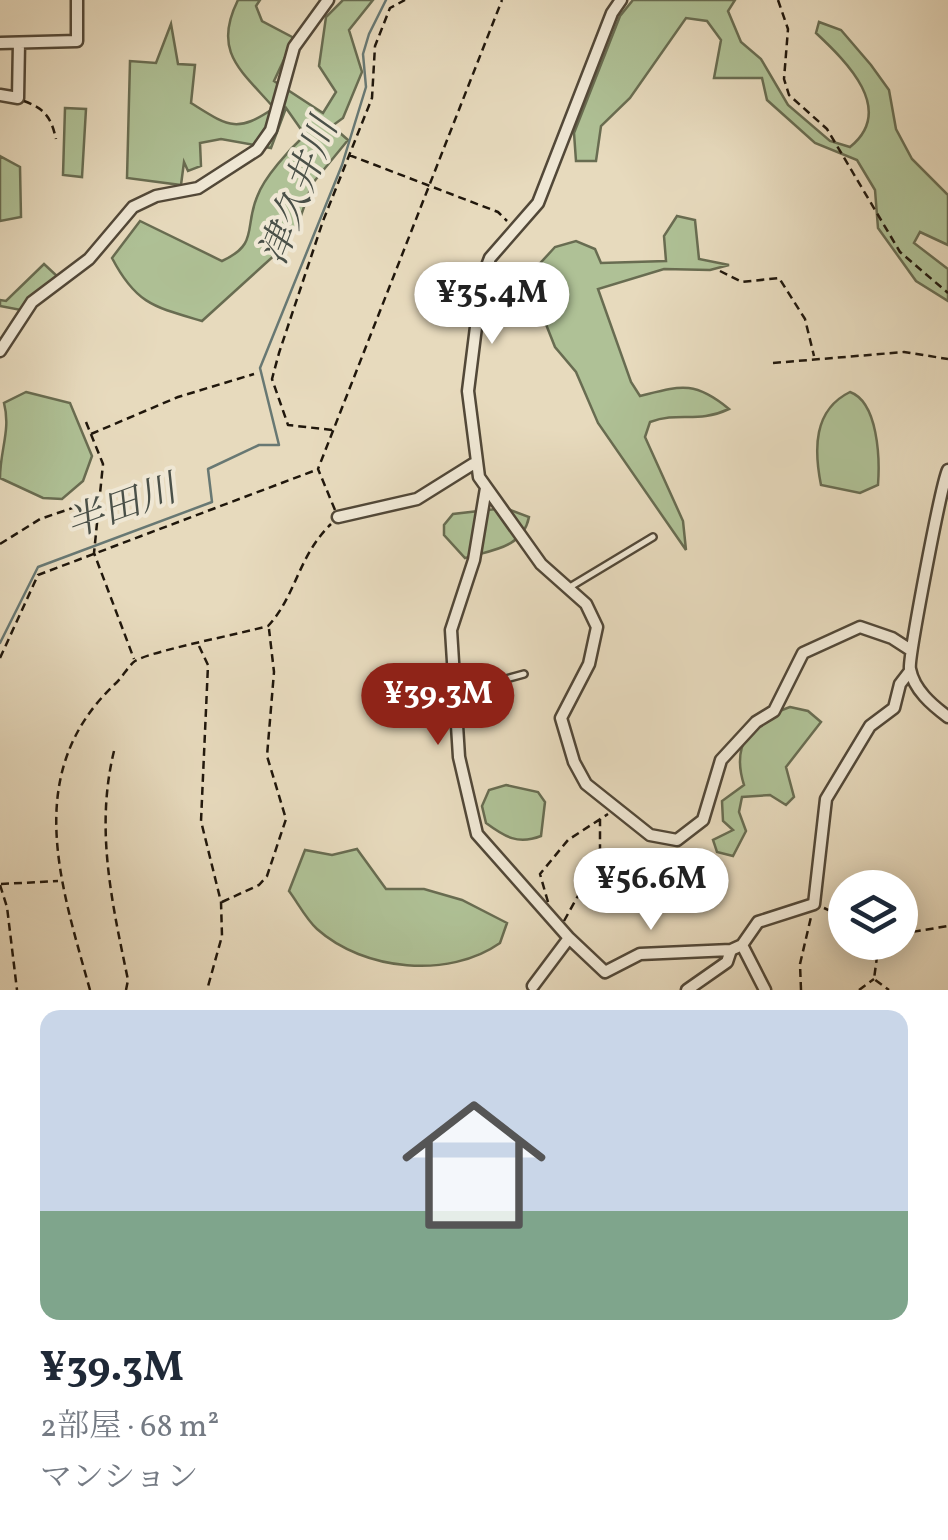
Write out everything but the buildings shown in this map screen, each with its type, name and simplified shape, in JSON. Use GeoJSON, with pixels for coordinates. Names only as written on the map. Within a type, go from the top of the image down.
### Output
{"type":"FeatureCollection","features":[{"type":"Feature","properties":{"kind":"street"},"geometry":{"type":"LineString","coordinates":[[0,43],[77,41],[77,0]]}},
{"type":"Feature","properties":{"kind":"street"},"geometry":{"type":"LineString","coordinates":[[0,352],[32,302],[89,259],[133,206],[156,196],[198,188],[257,150],[271,130],[294,47],[328,0]]}},
{"type":"Feature","properties":{"kind":"street"},"geometry":{"type":"LineString","coordinates":[[621,0],[612,13],[538,203],[490,258],[482,279],[468,391],[474,464],[486,488],[541,564],[586,604],[597,626],[589,664],[564,707],[562,728],[579,774],[615,809],[650,834],[678,840],[703,820],[721,760],[781,702],[804,652],[860,627],[892,638],[909,650]]}},
{"type":"Feature","properties":{"kind":"street"},"geometry":{"type":"LineString","coordinates":[[0,95],[18,98],[19,43]]}},
{"type":"Feature","properties":{"kind":"street"},"geometry":{"type":"LineString","coordinates":[[338,517],[417,499],[474,464]]}},
{"type":"Feature","properties":{"kind":"street"},"geometry":{"type":"LineString","coordinates":[[948,470],[919,622],[909,650],[910,671],[921,693],[948,717]]}},
{"type":"Feature","properties":{"kind":"street"},"geometry":{"type":"LineString","coordinates":[[486,488],[474,560],[454,612],[450,666],[459,757],[476,834],[569,938],[605,972],[640,954],[736,948]]}},
{"type":"Feature","properties":{"kind":"street"},"geometry":{"type":"LineString","coordinates":[[687,990],[727,962],[758,922],[814,904],[826,799],[870,726],[894,708],[900,684],[910,671]]}},
{"type":"Feature","properties":{"kind":"street"},"geometry":{"type":"LineString","coordinates":[[533,986],[569,938]]}},
{"type":"Feature","properties":{"kind":"street"},"geometry":{"type":"LineString","coordinates":[[736,948],[765,990]]}},
{"type":"Feature","properties":{"kind":"lane"},"geometry":{"type":"LineString","coordinates":[[568,589],[653,537]]}},
{"type":"Feature","properties":{"kind":"lane"},"geometry":{"type":"LineString","coordinates":[[450,666],[479,674],[491,683],[524,674]]}},
{"type":"Feature","properties":{"kind":"path"},"geometry":{"type":"LineString","coordinates":[[334,430],[288,425],[272,379],[348,154],[372,98],[375,46],[390,8],[404,0]]}},
{"type":"Feature","properties":{"kind":"path"},"geometry":{"type":"LineString","coordinates":[[90,990],[60,881],[55,821],[71,744],[88,709],[134,661],[268,626],[281,613],[306,554],[338,517],[318,469],[502,0]]}},
{"type":"Feature","properties":{"kind":"path"},"geometry":{"type":"LineString","coordinates":[[778,0],[788,29],[784,80],[788,95],[827,129],[900,252],[948,293]]}},
{"type":"Feature","properties":{"kind":"path"},"geometry":{"type":"LineString","coordinates":[[18,98],[41,108],[52,120],[56,139]]}},
{"type":"Feature","properties":{"kind":"path"},"geometry":{"type":"LineString","coordinates":[[348,154],[498,212],[515,229]]}},
{"type":"Feature","properties":{"kind":"path"},"geometry":{"type":"LineString","coordinates":[[720,271],[742,282],[779,278],[805,318],[815,358]]}},
{"type":"Feature","properties":{"kind":"path"},"geometry":{"type":"LineString","coordinates":[[773,364],[904,352],[948,359]]}},
{"type":"Feature","properties":{"kind":"path"},"geometry":{"type":"LineString","coordinates":[[90,434],[178,396],[254,374]]}},
{"type":"Feature","properties":{"kind":"path"},"geometry":{"type":"LineString","coordinates":[[86,422],[103,464],[94,553],[134,661]]}},
{"type":"Feature","properties":{"kind":"path"},"geometry":{"type":"LineString","coordinates":[[0,658],[38,575],[318,469]]}},
{"type":"Feature","properties":{"kind":"path"},"geometry":{"type":"LineString","coordinates":[[0,544],[40,519],[98,500]]}},
{"type":"Feature","properties":{"kind":"path"},"geometry":{"type":"LineString","coordinates":[[221,902],[259,886],[274,862],[286,820],[267,756],[274,672],[268,626]]}},
{"type":"Feature","properties":{"kind":"path"},"geometry":{"type":"LineString","coordinates":[[199,645],[208,665],[201,821],[221,902],[222,949],[207,990]]}},
{"type":"Feature","properties":{"kind":"path"},"geometry":{"type":"LineString","coordinates":[[114,751],[105,790],[107,878],[128,980],[126,990]]}},
{"type":"Feature","properties":{"kind":"path"},"geometry":{"type":"LineString","coordinates":[[544,907],[550,899],[540,874],[568,840],[615,809]]}},
{"type":"Feature","properties":{"kind":"path"},"geometry":{"type":"LineString","coordinates":[[561,926],[600,856],[600,819]]}},
{"type":"Feature","properties":{"kind":"path"},"geometry":{"type":"LineString","coordinates":[[16,990],[8,907],[0,885],[60,881]]}},
{"type":"Feature","properties":{"kind":"path"},"geometry":{"type":"LineString","coordinates":[[801,990],[800,964],[814,904],[828,910]]}},
{"type":"Feature","properties":{"kind":"path"},"geometry":{"type":"LineString","coordinates":[[918,931],[948,926]]}},
{"type":"Feature","properties":{"kind":"path"},"geometry":{"type":"LineString","coordinates":[[859,990],[874,980],[877,960]]}},
{"type":"Feature","properties":{"kind":"path"},"geometry":{"type":"LineString","coordinates":[[874,980],[889,990]]}},
{"type":"Feature","properties":{"kind":"green space"},"geometry":{"type":"Polygon","coordinates":[[[238,0],[260,0],[256,6],[262,21],[294,38],[274,81],[323,113],[336,92],[319,66],[326,17],[343,0],[373,0],[349,30],[362,72],[343,118],[332,126],[348,140],[312,184],[297,227],[278,252],[202,321],[148,302],[129,285],[112,258],[140,221],[222,261],[234,255],[246,241],[260,189],[305,135],[286,108],[271,148],[221,139],[200,143],[201,166],[188,171],[184,162],[181,185],[127,178],[130,61],[156,63],[171,24],[178,64],[195,65],[191,103],[232,124],[261,116],[274,108],[241,71],[229,47],[228,33],[238,0]]]}},
{"type":"Feature","properties":{"kind":"green space"},"geometry":{"type":"Polygon","coordinates":[[[633,0],[735,0],[728,11],[741,42],[761,59],[788,105],[830,141],[850,147],[863,133],[868,102],[853,72],[816,33],[819,22],[841,30],[889,90],[896,129],[912,159],[948,195],[948,245],[920,232],[914,243],[948,269],[948,301],[916,281],[878,228],[875,190],[857,160],[815,143],[767,100],[762,78],[714,78],[721,40],[707,21],[686,18],[630,98],[601,126],[596,161],[576,161],[574,133],[620,16],[633,0]]]}},
{"type":"Feature","properties":{"kind":"green space"},"geometry":{"type":"Polygon","coordinates":[[[65,108],[86,109],[82,177],[63,175],[65,108]]]}},
{"type":"Feature","properties":{"kind":"green space"},"geometry":{"type":"Polygon","coordinates":[[[0,156],[20,167],[21,217],[0,221],[0,156]]]}},
{"type":"Feature","properties":{"kind":"green space"},"geometry":{"type":"Polygon","coordinates":[[[677,216],[695,220],[699,259],[729,265],[710,270],[664,269],[598,289],[631,382],[640,396],[686,388],[706,393],[729,409],[707,416],[650,422],[645,437],[683,521],[686,550],[598,423],[576,372],[555,347],[530,284],[534,270],[555,247],[576,241],[595,249],[601,263],[666,261],[664,236],[677,216]]]}},
{"type":"Feature","properties":{"kind":"green space"},"geometry":{"type":"Polygon","coordinates":[[[44,264],[57,276],[26,311],[0,306],[0,300],[6,301],[44,264]]]}},
{"type":"Feature","properties":{"kind":"green space"},"geometry":{"type":"Polygon","coordinates":[[[26,392],[70,403],[92,456],[83,481],[62,499],[43,498],[0,478],[6,422],[4,403],[26,392]]]}},
{"type":"Feature","properties":{"kind":"green space"},"geometry":{"type":"Polygon","coordinates":[[[850,392],[859,398],[872,419],[877,446],[878,485],[860,493],[821,485],[817,458],[823,420],[829,409],[850,392]]]}},
{"type":"Feature","properties":{"kind":"green space"},"geometry":{"type":"Polygon","coordinates":[[[505,508],[529,517],[520,535],[505,546],[465,558],[444,535],[444,525],[453,514],[505,508]]]}},
{"type":"Feature","properties":{"kind":"green space"},"geometry":{"type":"Polygon","coordinates":[[[790,707],[808,711],[821,722],[786,767],[794,797],[786,805],[770,795],[742,797],[739,812],[746,831],[733,856],[717,852],[713,840],[733,830],[723,821],[722,801],[744,785],[740,757],[747,736],[764,719],[790,707]]]}},
{"type":"Feature","properties":{"kind":"green space"},"geometry":{"type":"Polygon","coordinates":[[[506,785],[538,792],[545,802],[541,836],[512,838],[486,823],[482,806],[489,790],[506,785]]]}},
{"type":"Feature","properties":{"kind":"green space"},"geometry":{"type":"Polygon","coordinates":[[[357,849],[386,889],[424,889],[462,900],[507,923],[500,943],[456,962],[407,965],[358,954],[336,943],[313,925],[289,891],[305,850],[332,855],[357,849]]]}},
{"type":"Feature","properties":{"kind":"waterway","name":"津久井川"},"geometry":{"type":"LineString","coordinates":[[0,643],[38,567],[212,502],[208,469],[259,445],[279,445],[260,368],[342,165],[366,87],[363,54],[386,0]]}},
{"type":"Feature","properties":{"kind":"water label","name":"半田川"},"geometry":{"type":"Point","coordinates":[122,509]}}]}
